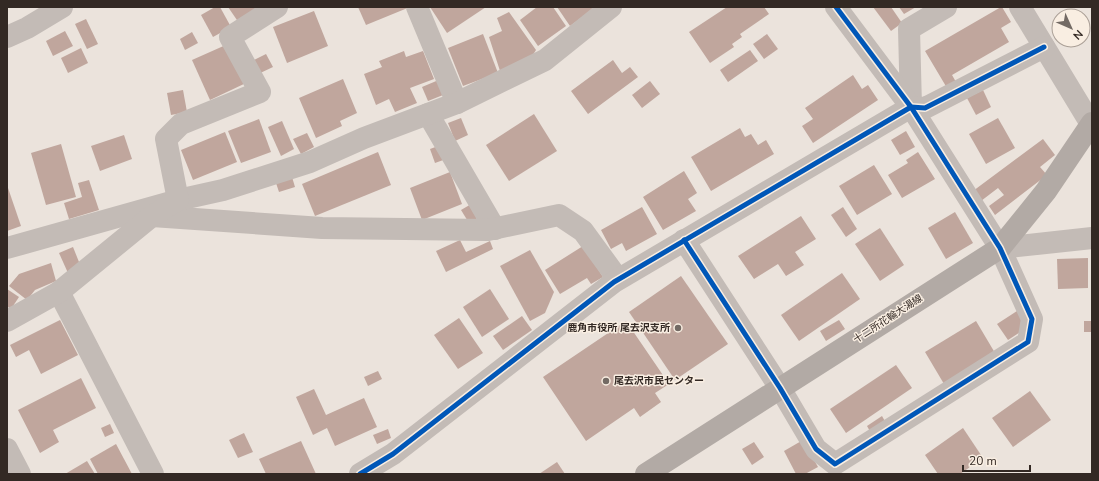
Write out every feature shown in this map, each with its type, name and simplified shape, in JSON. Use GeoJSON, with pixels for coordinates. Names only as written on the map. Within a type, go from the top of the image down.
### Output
{"type":"FeatureCollection","features":[{"type":"Feature","properties":{"kind":"main road","name":"十二所花輪大湯線"},"geometry":{"type":"LineString","coordinates":[[646,474],[1000,248],[1046,191],[1092,124]]}},
{"type":"Feature","properties":{"kind":"street"},"geometry":{"type":"LineString","coordinates":[[7,37],[27,28],[62,7]]}},
{"type":"Feature","properties":{"kind":"street"},"geometry":{"type":"LineString","coordinates":[[178,200],[166,139],[181,124],[260,92],[230,37],[277,7]]}},
{"type":"Feature","properties":{"kind":"street"},"geometry":{"type":"LineString","coordinates":[[417,7],[457,103]]}},
{"type":"Feature","properties":{"kind":"street"},"geometry":{"type":"LineString","coordinates":[[684,240],[780,388],[816,449],[835,464],[1028,342],[1032,318],[1000,248],[911,107],[836,7]]}},
{"type":"Feature","properties":{"kind":"street"},"geometry":{"type":"LineString","coordinates":[[911,107],[909,29],[946,7]]}},
{"type":"Feature","properties":{"kind":"street"},"geometry":{"type":"LineString","coordinates":[[1020,7],[1092,124]]}},
{"type":"Feature","properties":{"kind":"street"},"geometry":{"type":"LineString","coordinates":[[7,248],[178,200],[223,190],[310,162],[364,138],[457,103],[545,60],[609,8]]}},
{"type":"Feature","properties":{"kind":"street"},"geometry":{"type":"LineString","coordinates":[[360,474],[393,454],[618,279],[911,107],[925,108],[1044,47]]}},
{"type":"Feature","properties":{"kind":"street"},"geometry":{"type":"LineString","coordinates":[[428,114],[495,229]]}},
{"type":"Feature","properties":{"kind":"street"},"geometry":{"type":"LineString","coordinates":[[7,321],[59,292],[152,216],[178,200]]}},
{"type":"Feature","properties":{"kind":"street"},"geometry":{"type":"LineString","coordinates":[[152,216],[322,228],[488,230],[559,215],[583,231],[618,279]]}},
{"type":"Feature","properties":{"kind":"street"},"geometry":{"type":"LineString","coordinates":[[1000,248],[1092,238]]}},
{"type":"Feature","properties":{"kind":"street"},"geometry":{"type":"LineString","coordinates":[[59,292],[153,474]]}},
{"type":"Feature","properties":{"kind":"street"},"geometry":{"type":"LineString","coordinates":[[7,449],[20,474]]}},
{"type":"Feature","properties":{"kind":"building"},"geometry":{"type":"Polygon","coordinates":[[[215,7],[220,7],[231,27],[213,37],[201,15],[215,7]]]}},
{"type":"Feature","properties":{"kind":"building"},"geometry":{"type":"Polygon","coordinates":[[[228,7],[262,7],[239,23],[228,7]]]}},
{"type":"Feature","properties":{"kind":"building"},"geometry":{"type":"Polygon","coordinates":[[[358,7],[410,7],[366,25],[358,7]]]}},
{"type":"Feature","properties":{"kind":"building"},"geometry":{"type":"Polygon","coordinates":[[[430,7],[486,7],[447,33],[430,7]]]}},
{"type":"Feature","properties":{"kind":"building"},"geometry":{"type":"Polygon","coordinates":[[[537,7],[553,7],[566,26],[538,46],[520,20],[537,7]]]}},
{"type":"Feature","properties":{"kind":"building"},"geometry":{"type":"Polygon","coordinates":[[[557,7],[596,7],[570,26],[557,7]]]}},
{"type":"Feature","properties":{"kind":"building"},"geometry":{"type":"Polygon","coordinates":[[[727,7],[764,7],[769,14],[740,34],[742,37],[732,44],[734,47],[710,63],[689,32],[727,7]]]}},
{"type":"Feature","properties":{"kind":"building"},"geometry":{"type":"Polygon","coordinates":[[[873,7],[891,7],[902,23],[891,31],[873,7]]]}},
{"type":"Feature","properties":{"kind":"building"},"geometry":{"type":"Polygon","coordinates":[[[899,7],[916,7],[904,14],[899,7]]]}},
{"type":"Feature","properties":{"kind":"building"},"geometry":{"type":"Polygon","coordinates":[[[1001,7],[1011,22],[1001,28],[1009,42],[952,75],[956,82],[947,88],[925,51],[1001,7]]]}},
{"type":"Feature","properties":{"kind":"building"},"geometry":{"type":"Polygon","coordinates":[[[314,11],[328,46],[287,63],[273,27],[314,11]]]}},
{"type":"Feature","properties":{"kind":"building"},"geometry":{"type":"Polygon","coordinates":[[[509,12],[536,50],[527,64],[501,74],[489,37],[502,31],[497,18],[509,12]]]}},
{"type":"Feature","properties":{"kind":"building"},"geometry":{"type":"Polygon","coordinates":[[[86,19],[98,44],[87,49],[75,24],[86,19]]]}},
{"type":"Feature","properties":{"kind":"building"},"geometry":{"type":"Polygon","coordinates":[[[65,31],[73,46],[53,56],[46,41],[65,31]]]}},
{"type":"Feature","properties":{"kind":"building"},"geometry":{"type":"Polygon","coordinates":[[[192,32],[198,43],[185,50],[180,39],[192,32]]]}},
{"type":"Feature","properties":{"kind":"building"},"geometry":{"type":"Polygon","coordinates":[[[483,34],[498,73],[463,86],[448,48],[483,34]]]}},
{"type":"Feature","properties":{"kind":"building"},"geometry":{"type":"Polygon","coordinates":[[[767,34],[778,49],[764,59],[753,44],[767,34]]]}},
{"type":"Feature","properties":{"kind":"building"},"geometry":{"type":"Polygon","coordinates":[[[228,44],[246,83],[210,100],[192,60],[228,44]]]}},
{"type":"Feature","properties":{"kind":"building"},"geometry":{"type":"Polygon","coordinates":[[[81,48],[88,63],[68,73],[61,58],[81,48]]]}},
{"type":"Feature","properties":{"kind":"building"},"geometry":{"type":"Polygon","coordinates":[[[750,50],[758,61],[728,82],[720,70],[750,50]]]}},
{"type":"Feature","properties":{"kind":"building"},"geometry":{"type":"Polygon","coordinates":[[[404,51],[406,57],[423,51],[434,79],[410,88],[417,103],[395,112],[389,99],[376,105],[364,74],[382,67],[379,61],[404,51]]]}},
{"type":"Feature","properties":{"kind":"building"},"geometry":{"type":"Polygon","coordinates":[[[266,54],[273,67],[256,75],[250,62],[266,54]]]}},
{"type":"Feature","properties":{"kind":"building"},"geometry":{"type":"Polygon","coordinates":[[[613,60],[622,73],[630,67],[638,77],[588,114],[571,91],[613,60]]]}},
{"type":"Feature","properties":{"kind":"building"},"geometry":{"type":"Polygon","coordinates":[[[853,75],[862,89],[868,85],[878,100],[813,143],[802,126],[813,119],[805,108],[853,75]]]}},
{"type":"Feature","properties":{"kind":"building"},"geometry":{"type":"Polygon","coordinates":[[[343,79],[357,113],[340,121],[342,126],[316,138],[299,98],[343,79]]]}},
{"type":"Feature","properties":{"kind":"building"},"geometry":{"type":"Polygon","coordinates":[[[441,79],[448,93],[428,101],[422,87],[441,79]]]}},
{"type":"Feature","properties":{"kind":"building"},"geometry":{"type":"Polygon","coordinates":[[[650,81],[660,94],[642,108],[632,95],[650,81]]]}},
{"type":"Feature","properties":{"kind":"building"},"geometry":{"type":"Polygon","coordinates":[[[183,90],[187,112],[171,115],[167,93],[183,90]]]}},
{"type":"Feature","properties":{"kind":"building"},"geometry":{"type":"Polygon","coordinates":[[[983,90],[991,107],[976,115],[967,98],[983,90]]]}},
{"type":"Feature","properties":{"kind":"building"},"geometry":{"type":"Polygon","coordinates":[[[534,114],[557,151],[509,181],[486,145],[534,114]]]}},
{"type":"Feature","properties":{"kind":"building"},"geometry":{"type":"Polygon","coordinates":[[[461,118],[468,135],[455,141],[448,123],[461,118]]]}},
{"type":"Feature","properties":{"kind":"building"},"geometry":{"type":"Polygon","coordinates":[[[998,118],[1015,148],[986,164],[969,134],[998,118]]]}},
{"type":"Feature","properties":{"kind":"building"},"geometry":{"type":"Polygon","coordinates":[[[259,119],[271,152],[241,163],[228,131],[259,119]]]}},
{"type":"Feature","properties":{"kind":"building"},"geometry":{"type":"Polygon","coordinates":[[[282,121],[294,149],[281,156],[268,127],[282,121]]]}},
{"type":"Feature","properties":{"kind":"building"},"geometry":{"type":"Polygon","coordinates":[[[740,128],[745,137],[751,134],[758,145],[766,140],[774,154],[711,191],[691,157],[740,128]]]}},
{"type":"Feature","properties":{"kind":"building"},"geometry":{"type":"Polygon","coordinates":[[[906,131],[915,147],[900,155],[891,140],[906,131]]]}},
{"type":"Feature","properties":{"kind":"building"},"geometry":{"type":"Polygon","coordinates":[[[225,132],[237,162],[193,180],[181,150],[225,132]]]}},
{"type":"Feature","properties":{"kind":"building"},"geometry":{"type":"Polygon","coordinates":[[[307,133],[314,147],[301,154],[293,139],[307,133]]]}},
{"type":"Feature","properties":{"kind":"building"},"geometry":{"type":"Polygon","coordinates":[[[124,135],[132,159],[100,171],[91,146],[124,135]]]}},
{"type":"Feature","properties":{"kind":"building"},"geometry":{"type":"Polygon","coordinates":[[[1043,139],[1055,155],[1040,167],[1047,175],[995,215],[989,206],[1004,195],[998,188],[981,201],[973,191],[1043,139]]]}},
{"type":"Feature","properties":{"kind":"building"},"geometry":{"type":"Polygon","coordinates":[[[61,144],[76,197],[46,205],[31,153],[61,144]]]}},
{"type":"Feature","properties":{"kind":"building"},"geometry":{"type":"Polygon","coordinates":[[[441,145],[446,159],[435,163],[430,149],[441,145]]]}},
{"type":"Feature","properties":{"kind":"building"},"geometry":{"type":"Polygon","coordinates":[[[378,152],[391,185],[315,216],[302,184],[378,152]]]}},
{"type":"Feature","properties":{"kind":"building"},"geometry":{"type":"Polygon","coordinates":[[[918,152],[935,179],[902,198],[888,175],[908,163],[906,160],[918,152]]]}},
{"type":"Feature","properties":{"kind":"building"},"geometry":{"type":"Polygon","coordinates":[[[874,165],[892,194],[857,215],[839,186],[874,165]]]}},
{"type":"Feature","properties":{"kind":"building"},"geometry":{"type":"Polygon","coordinates":[[[684,171],[697,193],[688,199],[696,211],[663,230],[643,197],[684,171]]]}},
{"type":"Feature","properties":{"kind":"building"},"geometry":{"type":"Polygon","coordinates":[[[450,172],[462,204],[422,220],[410,188],[450,172]]]}},
{"type":"Feature","properties":{"kind":"building"},"geometry":{"type":"Polygon","coordinates":[[[292,177],[295,187],[279,192],[276,183],[292,177]]]}},
{"type":"Feature","properties":{"kind":"building"},"geometry":{"type":"Polygon","coordinates":[[[89,180],[99,210],[69,219],[64,203],[82,197],[78,183],[89,180]]]}},
{"type":"Feature","properties":{"kind":"building"},"geometry":{"type":"Polygon","coordinates":[[[7,185],[21,226],[7,231],[7,185]]]}},
{"type":"Feature","properties":{"kind":"building"},"geometry":{"type":"Polygon","coordinates":[[[473,203],[481,216],[469,223],[461,210],[473,203]]]}},
{"type":"Feature","properties":{"kind":"building"},"geometry":{"type":"Polygon","coordinates":[[[642,207],[657,234],[626,251],[622,243],[611,249],[601,230],[642,207]]]}},
{"type":"Feature","properties":{"kind":"building"},"geometry":{"type":"Polygon","coordinates":[[[843,207],[857,229],[846,237],[831,215],[843,207]]]}},
{"type":"Feature","properties":{"kind":"building"},"geometry":{"type":"Polygon","coordinates":[[[955,212],[973,243],[946,259],[928,228],[955,212]]]}},
{"type":"Feature","properties":{"kind":"building"},"geometry":{"type":"Polygon","coordinates":[[[801,216],[816,239],[795,252],[804,265],[786,276],[778,264],[754,279],[738,256],[801,216]]]}},
{"type":"Feature","properties":{"kind":"building"},"geometry":{"type":"Polygon","coordinates":[[[880,228],[904,265],[880,281],[855,244],[880,228]]]}},
{"type":"Feature","properties":{"kind":"building"},"geometry":{"type":"Polygon","coordinates":[[[460,240],[466,252],[490,241],[493,249],[446,272],[436,251],[460,240]]]}},
{"type":"Feature","properties":{"kind":"building"},"geometry":{"type":"Polygon","coordinates":[[[583,246],[603,277],[591,284],[587,278],[560,294],[545,270],[583,246]]]}},
{"type":"Feature","properties":{"kind":"building"},"geometry":{"type":"Polygon","coordinates":[[[73,247],[81,267],[68,273],[59,253],[73,247]]]}},
{"type":"Feature","properties":{"kind":"building"},"geometry":{"type":"Polygon","coordinates":[[[530,250],[554,292],[545,313],[530,321],[500,266],[530,250]]]}},
{"type":"Feature","properties":{"kind":"building"},"geometry":{"type":"Polygon","coordinates":[[[1088,258],[1088,288],[1058,289],[1057,259],[1088,258]]]}},
{"type":"Feature","properties":{"kind":"building"},"geometry":{"type":"Polygon","coordinates":[[[51,263],[56,281],[35,290],[27,300],[9,286],[19,274],[51,263]]]}},
{"type":"Feature","properties":{"kind":"building"},"geometry":{"type":"Polygon","coordinates":[[[842,273],[860,299],[799,341],[781,315],[842,273]]]}},
{"type":"Feature","properties":{"kind":"building","name":"鹿角市役所 尾去沢支所"},"geometry":{"type":"Polygon","coordinates":[[[681,276],[728,344],[675,380],[629,312],[681,276]]]}},
{"type":"Feature","properties":{"kind":"building"},"geometry":{"type":"Polygon","coordinates":[[[7,289],[19,297],[11,309],[7,306],[7,289]]]}},
{"type":"Feature","properties":{"kind":"building"},"geometry":{"type":"Polygon","coordinates":[[[490,289],[509,319],[482,337],[463,307],[490,289]]]}},
{"type":"Feature","properties":{"kind":"building"},"geometry":{"type":"Polygon","coordinates":[[[1017,311],[1028,327],[1008,340],[997,324],[1017,311]]]}},
{"type":"Feature","properties":{"kind":"building"},"geometry":{"type":"Polygon","coordinates":[[[522,316],[532,330],[503,350],[493,336],[522,316]]]}},
{"type":"Feature","properties":{"kind":"building"},"geometry":{"type":"Polygon","coordinates":[[[459,318],[483,353],[458,369],[434,335],[459,318]]]}},
{"type":"Feature","properties":{"kind":"building"},"geometry":{"type":"Polygon","coordinates":[[[60,320],[78,355],[41,374],[29,350],[16,357],[10,345],[60,320]]]}},
{"type":"Feature","properties":{"kind":"building"},"geometry":{"type":"Polygon","coordinates":[[[839,320],[845,329],[826,341],[820,331],[839,320]]]}},
{"type":"Feature","properties":{"kind":"building","name":"尾去沢市民センター"},"geometry":{"type":"Polygon","coordinates":[[[626,321],[669,384],[655,393],[661,402],[640,417],[634,408],[586,441],[543,377],[626,321]]]}},
{"type":"Feature","properties":{"kind":"building"},"geometry":{"type":"Polygon","coordinates":[[[976,321],[995,353],[944,384],[925,352],[976,321]]]}},
{"type":"Feature","properties":{"kind":"building"},"geometry":{"type":"Polygon","coordinates":[[[1084,321],[1092,321],[1092,332],[1084,332],[1084,321]]]}},
{"type":"Feature","properties":{"kind":"building"},"geometry":{"type":"Polygon","coordinates":[[[896,365],[912,388],[846,433],[830,409],[896,365]]]}},
{"type":"Feature","properties":{"kind":"building"},"geometry":{"type":"Polygon","coordinates":[[[378,371],[382,379],[368,386],[364,377],[378,371]]]}},
{"type":"Feature","properties":{"kind":"building"},"geometry":{"type":"Polygon","coordinates":[[[81,378],[96,408],[53,430],[59,442],[40,453],[18,410],[81,378]]]}},
{"type":"Feature","properties":{"kind":"building"},"geometry":{"type":"Polygon","coordinates":[[[314,389],[326,415],[364,398],[377,427],[335,446],[327,428],[313,435],[296,397],[314,389]]]}},
{"type":"Feature","properties":{"kind":"building"},"geometry":{"type":"Polygon","coordinates":[[[1030,391],[1051,420],[1013,447],[992,418],[1030,391]]]}},
{"type":"Feature","properties":{"kind":"building"},"geometry":{"type":"Polygon","coordinates":[[[882,416],[886,423],[871,433],[867,426],[882,416]]]}},
{"type":"Feature","properties":{"kind":"building"},"geometry":{"type":"Polygon","coordinates":[[[110,424],[114,433],[105,437],[101,428],[110,424]]]}},
{"type":"Feature","properties":{"kind":"building"},"geometry":{"type":"Polygon","coordinates":[[[963,428],[983,458],[960,474],[938,474],[925,455],[963,428]]]}},
{"type":"Feature","properties":{"kind":"building"},"geometry":{"type":"Polygon","coordinates":[[[388,429],[391,438],[377,444],[373,435],[388,429]]]}},
{"type":"Feature","properties":{"kind":"building"},"geometry":{"type":"Polygon","coordinates":[[[244,433],[253,452],[238,458],[229,440],[244,433]]]}},
{"type":"Feature","properties":{"kind":"building"},"geometry":{"type":"Polygon","coordinates":[[[803,440],[818,467],[805,474],[796,474],[784,451],[803,440]]]}},
{"type":"Feature","properties":{"kind":"building"},"geometry":{"type":"Polygon","coordinates":[[[301,441],[316,474],[266,474],[259,459],[301,441]]]}},
{"type":"Feature","properties":{"kind":"building"},"geometry":{"type":"Polygon","coordinates":[[[754,442],[764,457],[752,465],[742,449],[754,442]]]}},
{"type":"Feature","properties":{"kind":"building"},"geometry":{"type":"Polygon","coordinates":[[[116,444],[132,474],[98,474],[90,459],[116,444]]]}},
{"type":"Feature","properties":{"kind":"building"},"geometry":{"type":"Polygon","coordinates":[[[87,461],[95,474],[65,474],[87,461]]]}},
{"type":"Feature","properties":{"kind":"building"},"geometry":{"type":"Polygon","coordinates":[[[557,462],[565,474],[539,474],[557,462]]]}},
{"type":"Feature","properties":{"kind":"cycle path"},"geometry":{"type":"LineString","coordinates":[[684,240],[780,388],[816,449],[835,464],[1028,342],[1032,319],[1000,248],[911,107],[836,7]]}},
{"type":"Feature","properties":{"kind":"cycle path"},"geometry":{"type":"LineString","coordinates":[[360,474],[393,454],[614,282],[911,107],[925,108],[1044,47]]}},
{"type":"Feature","properties":{"kind":"place","name":"鹿角市役所 尾去沢支所"},"geometry":{"type":"Point","coordinates":[678,328]}},
{"type":"Feature","properties":{"kind":"place","name":"尾去沢市民センター"},"geometry":{"type":"Point","coordinates":[606,381]}}]}
